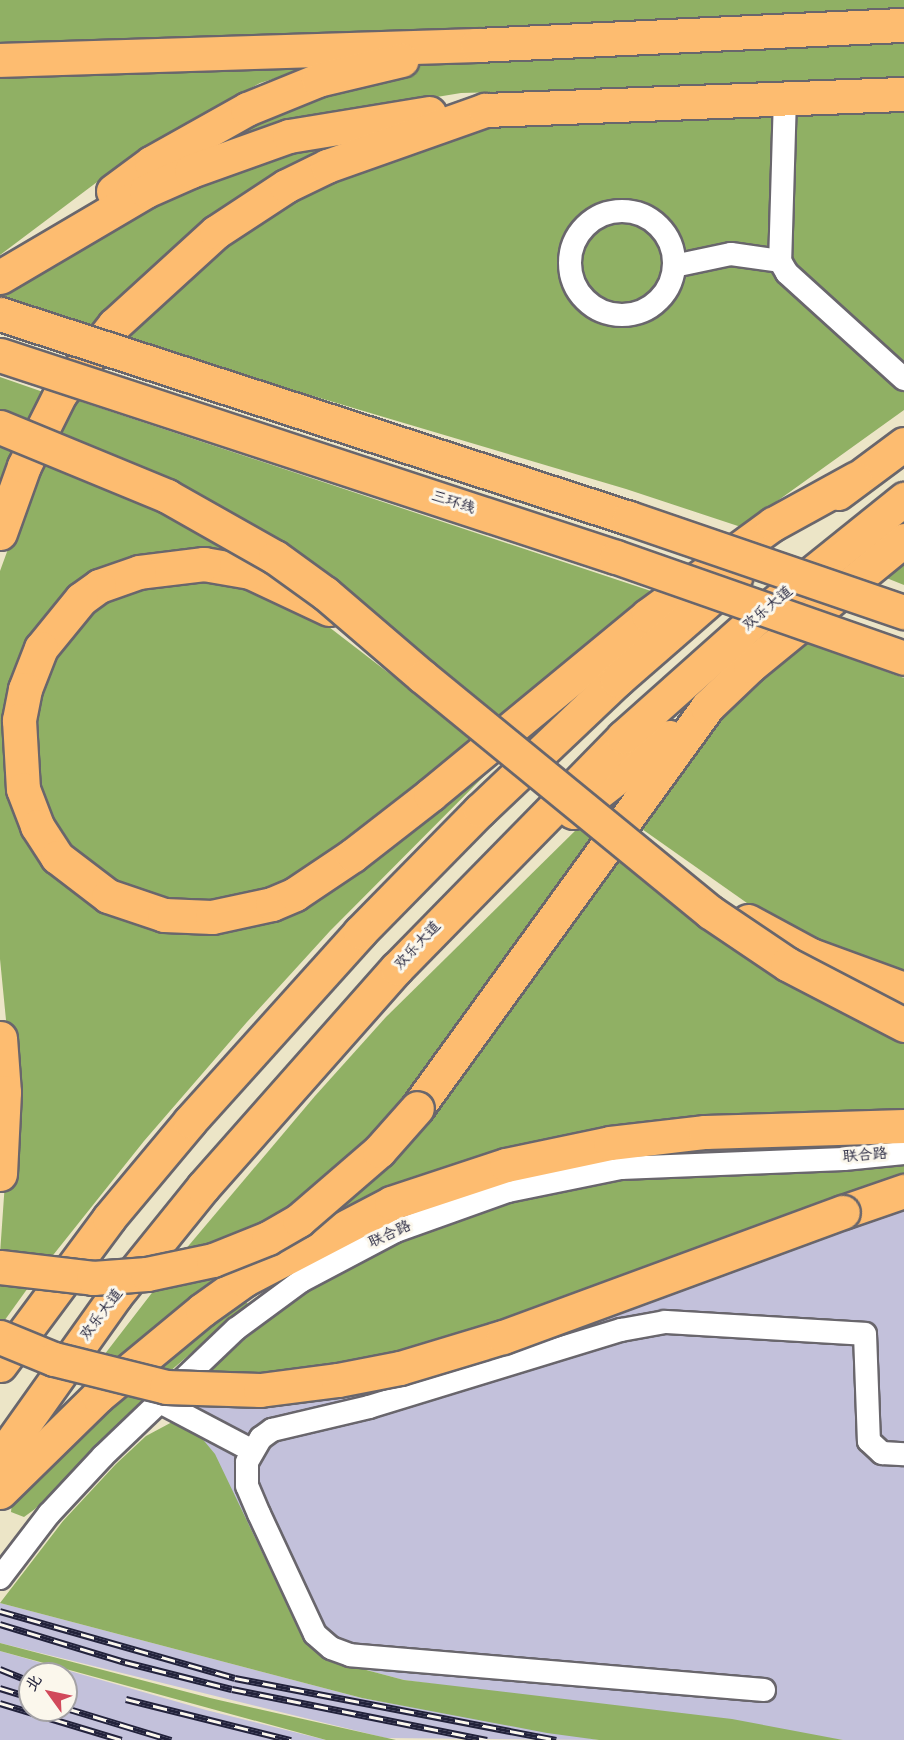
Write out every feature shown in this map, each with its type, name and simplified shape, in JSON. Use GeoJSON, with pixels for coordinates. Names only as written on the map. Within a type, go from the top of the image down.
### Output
{"type":"FeatureCollection","features":[{"type":"Feature","properties":{"kind":"highway"},"geometry":{"type":"LineString","coordinates":[[0,60],[477,45],[904,25]]}},
{"type":"Feature","properties":{"kind":"highway"},"geometry":{"type":"LineString","coordinates":[[11,269],[151,163],[247,109],[318,80],[477,45]]}},
{"type":"Feature","properties":{"kind":"highway"},"geometry":{"type":"LineString","coordinates":[[11,269],[146,191],[289,136],[379,119],[485,110],[904,94]]}},
{"type":"Feature","properties":{"kind":"highway"},"geometry":{"type":"LineString","coordinates":[[0,532],[24,466],[60,394],[114,325],[175,266],[249,209],[306,176],[388,142],[485,110]]}},
{"type":"Feature","properties":{"kind":"highway"},"geometry":{"type":"LineString","coordinates":[[0,314],[629,518],[904,612]]}},
{"type":"Feature","properties":{"kind":"highway","name":"三环线"},"geometry":{"type":"LineString","coordinates":[[0,355],[605,553],[904,658]]}},
{"type":"Feature","properties":{"kind":"highway"},"geometry":{"type":"LineString","coordinates":[[0,427],[116,472],[228,528],[325,593],[375,638],[630,845],[759,946],[904,1025]]}},
{"type":"Feature","properties":{"kind":"highway"},"geometry":{"type":"LineString","coordinates":[[0,1365],[109,1218],[190,1121],[360,932],[480,810],[617,680],[855,479],[904,444]]}},
{"type":"Feature","properties":{"kind":"highway"},"geometry":{"type":"LineString","coordinates":[[375,638],[279,583],[250,572],[204,564],[162,566],[117,578],[99,586],[66,614],[41,648],[25,689],[18,750],[23,789],[46,842],[71,872],[108,896],[146,911],[212,917],[272,904],[304,888],[430,795],[648,615],[773,524],[855,479]]}},
{"type":"Feature","properties":{"kind":"highway","name":"欢乐大道"},"geometry":{"type":"LineString","coordinates":[[0,1458],[114,1296],[203,1187],[397,968],[516,843],[623,737],[761,614],[904,499]]}},
{"type":"Feature","properties":{"kind":"highway"},"geometry":{"type":"LineString","coordinates":[[516,843],[554,826],[707,707],[750,666],[904,540]]}},
{"type":"Feature","properties":{"kind":"highway"},"geometry":{"type":"LineString","coordinates":[[0,1267],[93,1278],[147,1274],[213,1260],[268,1238],[299,1220],[379,1151],[417,1108],[707,707]]}},
{"type":"Feature","properties":{"kind":"highway"},"geometry":{"type":"LineString","coordinates":[[630,845],[781,941],[904,989]]}},
{"type":"Feature","properties":{"kind":"highway"},"geometry":{"type":"LineString","coordinates":[[0,1038],[4,1092],[0,1174]]}},
{"type":"Feature","properties":{"kind":"highway"},"geometry":{"type":"LineString","coordinates":[[0,1492],[106,1389],[202,1310],[244,1280],[392,1203],[506,1165],[610,1143],[705,1131],[904,1126]]}},
{"type":"Feature","properties":{"kind":"highway"},"geometry":{"type":"LineString","coordinates":[[0,1337],[54,1359],[166,1387],[260,1390],[338,1380],[400,1368],[502,1336],[904,1191]]}},
{"type":"Feature","properties":{"kind":"street"},"geometry":{"type":"LineString","coordinates":[[785,97],[780,261],[788,273],[904,379]]}},
{"type":"Feature","properties":{"kind":"street"},"geometry":{"type":"LineString","coordinates":[[629,212],[660,227],[671,246],[674,266],[671,281],[658,300],[639,312],[616,315],[585,300],[573,280],[571,257],[579,235],[595,219],[629,212]]}},
{"type":"Feature","properties":{"kind":"street"},"geometry":{"type":"LineString","coordinates":[[674,266],[731,254],[780,261]]}},
{"type":"Feature","properties":{"kind":"street","name":"联合路"},"geometry":{"type":"LineString","coordinates":[[0,1578],[49,1515],[158,1401],[236,1329],[301,1281],[396,1231],[467,1203],[563,1177],[621,1168],[844,1159],[904,1152]]}},
{"type":"Feature","properties":{"kind":"street"},"geometry":{"type":"LineString","coordinates":[[764,1690],[350,1655],[331,1648],[315,1634],[252,1499],[246,1476],[253,1452],[261,1438],[272,1430],[369,1407],[621,1329],[685,1322],[865,1334],[869,1441],[882,1453],[904,1454]]}},
{"type":"Feature","properties":{"kind":"street"},"geometry":{"type":"LineString","coordinates":[[158,1401],[253,1452]]}},
{"type":"Feature","properties":{"kind":"shaded area"},"geometry":{"type":"Polygon","coordinates":[[[904,1207],[904,1740],[843,1740],[404,1680],[336,1662],[303,1632],[174,1421],[168,1422],[200,1406],[904,1207]]]}},
{"type":"Feature","properties":{"kind":"shaded area"},"geometry":{"type":"Polygon","coordinates":[[[0,1603],[362,1698],[599,1740],[386,1738],[0,1643],[0,1603]]]}},
{"type":"Feature","properties":{"kind":"shaded area"},"geometry":{"type":"Polygon","coordinates":[[[0,1651],[38,1662],[18,1662],[18,1722],[78,1722],[78,1673],[206,1710],[326,1740],[0,1740],[0,1651]]]}},
{"type":"Feature","properties":{"kind":"green space"},"geometry":{"type":"Polygon","coordinates":[[[0,0],[904,0],[904,12],[0,52],[0,0]]]}},
{"type":"Feature","properties":{"kind":"green space"},"geometry":{"type":"Polygon","coordinates":[[[904,40],[904,82],[461,93],[309,118],[167,162],[247,117],[411,65],[475,57],[904,40]]]}},
{"type":"Feature","properties":{"kind":"green space"},"geometry":{"type":"Polygon","coordinates":[[[318,65],[260,83],[191,120],[117,167],[0,255],[0,67],[318,65]]]}},
{"type":"Feature","properties":{"kind":"green space"},"geometry":{"type":"Polygon","coordinates":[[[904,108],[904,410],[741,527],[626,489],[114,337],[180,274],[299,192],[451,134],[531,122],[904,108]]]}},
{"type":"Feature","properties":{"kind":"green space"},"geometry":{"type":"Polygon","coordinates":[[[378,131],[93,329],[0,300],[0,287],[84,234],[233,166],[378,131]]]}},
{"type":"Feature","properties":{"kind":"green space"},"geometry":{"type":"Polygon","coordinates":[[[0,377],[46,393],[30,425],[0,414],[0,377]]]}},
{"type":"Feature","properties":{"kind":"green space"},"geometry":{"type":"Polygon","coordinates":[[[70,398],[651,591],[637,607],[503,719],[387,627],[52,433],[70,398]]]}},
{"type":"Feature","properties":{"kind":"green space"},"geometry":{"type":"Polygon","coordinates":[[[0,441],[19,448],[0,488],[0,441]]]}},
{"type":"Feature","properties":{"kind":"green space"},"geometry":{"type":"Polygon","coordinates":[[[42,456],[83,471],[250,555],[185,552],[32,641],[31,842],[214,929],[493,754],[500,760],[330,931],[247,1022],[144,1141],[46,1264],[0,1254],[12,1081],[0,959],[0,571],[42,456]]]}},
{"type":"Feature","properties":{"kind":"green space"},"geometry":{"type":"Polygon","coordinates":[[[904,558],[904,585],[879,575],[904,558]]]}},
{"type":"Feature","properties":{"kind":"green space"},"geometry":{"type":"Polygon","coordinates":[[[176,576],[230,580],[316,617],[477,741],[289,885],[190,907],[98,878],[55,832],[29,761],[42,671],[77,619],[112,596],[176,576]]]}},
{"type":"Feature","properties":{"kind":"green space"},"geometry":{"type":"Polygon","coordinates":[[[798,640],[904,678],[904,978],[764,915],[632,822],[700,741],[798,640]]]}},
{"type":"Feature","properties":{"kind":"green space"},"geometry":{"type":"Polygon","coordinates":[[[580,826],[596,838],[421,1083],[355,1156],[269,1222],[179,1257],[315,1096],[386,1017],[580,826]]]}},
{"type":"Feature","properties":{"kind":"green space"},"geometry":{"type":"Polygon","coordinates":[[[612,850],[904,1039],[904,1109],[703,1121],[527,1145],[115,1363],[101,1359],[158,1285],[308,1224],[612,850]]]}},
{"type":"Feature","properties":{"kind":"green space"},"geometry":{"type":"Polygon","coordinates":[[[904,1161],[904,1178],[438,1344],[291,1374],[198,1377],[309,1288],[424,1228],[524,1197],[587,1184],[652,1175],[811,1173],[904,1161]]]}},
{"type":"Feature","properties":{"kind":"green space"},"geometry":{"type":"Polygon","coordinates":[[[0,1279],[30,1285],[2,1324],[0,1323],[0,1279]]]}},
{"type":"Feature","properties":{"kind":"green space"},"geometry":{"type":"Polygon","coordinates":[[[242,1298],[248,1304],[168,1373],[143,1369],[242,1298]]]}},
{"type":"Feature","properties":{"kind":"green space"},"geometry":{"type":"Polygon","coordinates":[[[121,1390],[149,1396],[35,1509],[24,1517],[11,1512],[12,1502],[121,1390]]]}},
{"type":"Feature","properties":{"kind":"green space"},"geometry":{"type":"Polygon","coordinates":[[[174,1421],[200,1436],[215,1454],[293,1617],[303,1632],[336,1662],[404,1680],[732,1719],[843,1740],[599,1740],[547,1733],[362,1698],[0,1603],[63,1521],[116,1464],[146,1436],[174,1421]]]}},
{"type":"Feature","properties":{"kind":"green space"},"geometry":{"type":"Polygon","coordinates":[[[0,1643],[73,1662],[40,1662],[0,1651],[0,1643]]]}},
{"type":"Feature","properties":{"kind":"green space"},"geometry":{"type":"Polygon","coordinates":[[[78,1663],[210,1698],[396,1740],[326,1740],[78,1672],[78,1663]]]}},
{"type":"Feature","properties":{"kind":"railway"},"geometry":{"type":"LineString","coordinates":[[0,1611],[235,1678],[556,1740]]}},
{"type":"Feature","properties":{"kind":"railway"},"geometry":{"type":"LineString","coordinates":[[0,1624],[125,1662],[232,1689],[487,1740]]}},
{"type":"Feature","properties":{"kind":"railway"},"geometry":{"type":"LineString","coordinates":[[0,1669],[18,1676]]}},
{"type":"Feature","properties":{"kind":"railway"},"geometry":{"type":"LineString","coordinates":[[0,1688],[18,1693]]}},
{"type":"Feature","properties":{"kind":"railway"},"geometry":{"type":"LineString","coordinates":[[126,1699],[291,1740]]}},
{"type":"Feature","properties":{"kind":"railway"},"geometry":{"type":"LineString","coordinates":[[0,1703],[122,1740]]}},
{"type":"Feature","properties":{"kind":"railway"},"geometry":{"type":"LineString","coordinates":[[78,1712],[171,1740]]}}]}
